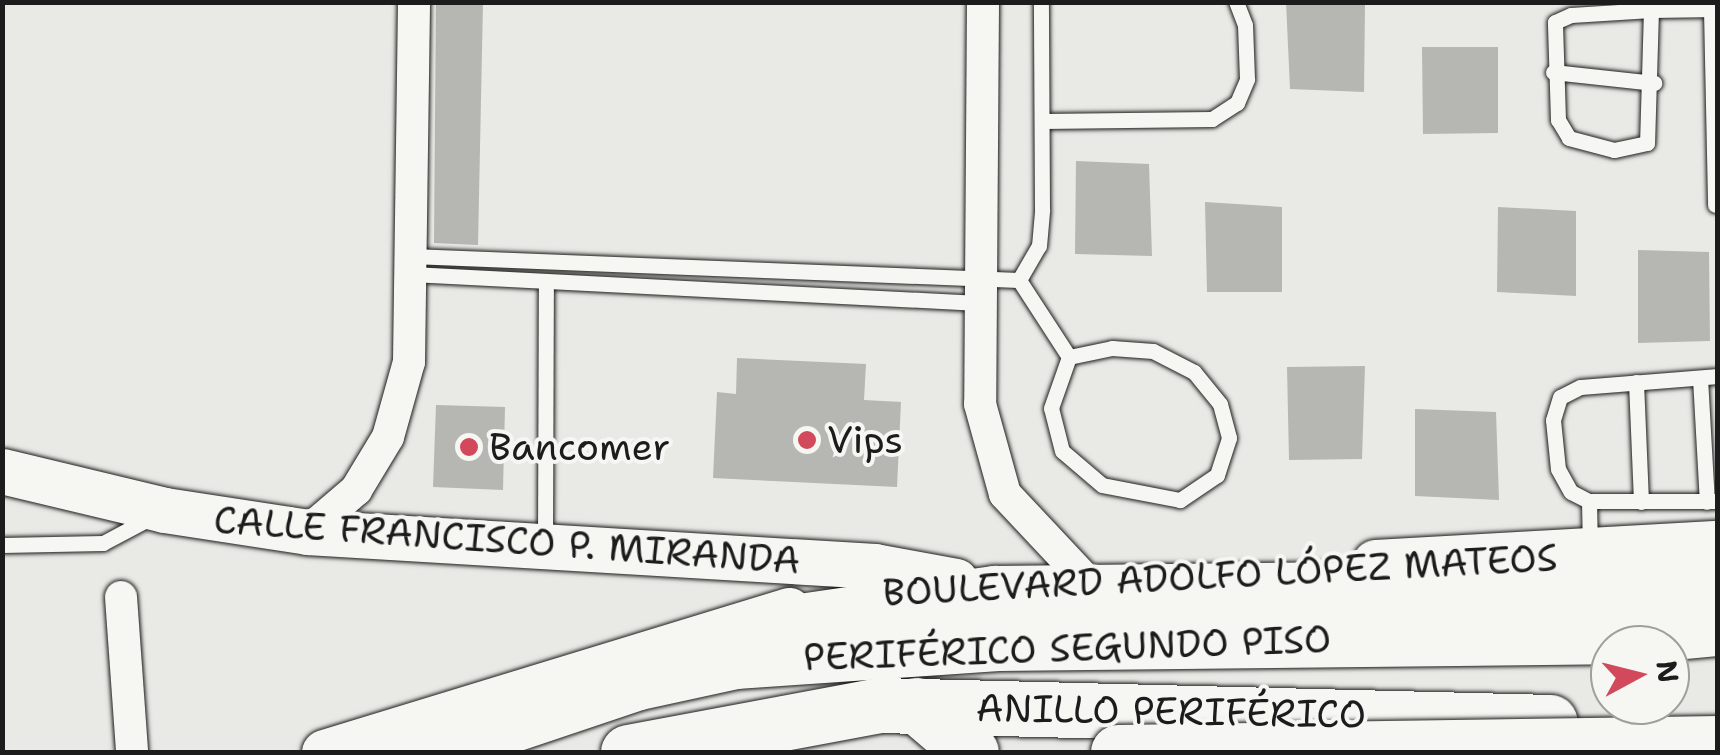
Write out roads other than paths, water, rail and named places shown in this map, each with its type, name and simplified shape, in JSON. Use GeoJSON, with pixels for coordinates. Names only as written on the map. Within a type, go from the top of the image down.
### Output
{"type":"FeatureCollection","features":[{"type":"Feature","properties":{"kind":"highway"},"geometry":{"type":"LineString","coordinates":[[696,637],[995,593],[1098,582],[1626,586],[1718,575]]}},
{"type":"Feature","properties":{"kind":"highway","name":"PERIFÉRICO SEGUNDO PISO"},"geometry":{"type":"LineString","coordinates":[[430,752],[638,682],[735,662],[997,643],[1631,636],[1718,628]]}},
{"type":"Feature","properties":{"kind":"highway"},"geometry":{"type":"LineString","coordinates":[[1690,662],[1718,657]]}},
{"type":"Feature","properties":{"kind":"highway","name":"ANILLO PERIFÉRICO"},"geometry":{"type":"LineString","coordinates":[[498,752],[648,704],[798,675],[998,663],[1590,671]]}},
{"type":"Feature","properties":{"kind":"highway"},"geometry":{"type":"LineString","coordinates":[[916,706],[971,752]]}},
{"type":"Feature","properties":{"kind":"highway","name":"ANILLO PERIFÉRICO"},"geometry":{"type":"LineString","coordinates":[[628,752],[740,726],[916,706],[1638,725],[1718,716]]}},
{"type":"Feature","properties":{"kind":"highway"},"geometry":{"type":"LineString","coordinates":[[1334,752],[1391,716]]}},
{"type":"Feature","properties":{"kind":"highway"},"geometry":{"type":"LineString","coordinates":[[1118,752],[1718,743]]}},
{"type":"Feature","properties":{"kind":"main road","name":"CALLE FRANCISCO P. MIRANDA"},"geometry":{"type":"LineString","coordinates":[[2,470],[164,510],[307,532],[544,550],[875,566],[956,581]]}},
{"type":"Feature","properties":{"kind":"main road","name":"BOULEVARD ADOLFO LÓPEZ MATEOS"},"geometry":{"type":"LineString","coordinates":[[324,752],[800,607],[956,581],[1098,582],[1617,532],[1714,515]]}},
{"type":"Feature","properties":{"kind":"street"},"geometry":{"type":"LineString","coordinates":[[307,532],[356,490],[388,437],[409,362],[414,2]]}},
{"type":"Feature","properties":{"kind":"street"},"geometry":{"type":"LineString","coordinates":[[983,2],[979,293],[988,451],[1005,494],[1098,582]]}},
{"type":"Feature","properties":{"kind":"street"},"geometry":{"type":"LineString","coordinates":[[121,596],[132,752]]}},
{"type":"Feature","properties":{"kind":"lane"},"geometry":{"type":"LineString","coordinates":[[411,265],[546,281],[979,293],[1019,280],[1039,246],[1040,2]]}},
{"type":"Feature","properties":{"kind":"lane"},"geometry":{"type":"LineString","coordinates":[[1042,121],[1212,119],[1236,103],[1247,80],[1246,25],[1236,2]]}},
{"type":"Feature","properties":{"kind":"lane"},"geometry":{"type":"LineString","coordinates":[[1651,10],[1654,83],[1647,143],[1614,150],[1569,138],[1558,120],[1553,72],[1554,22],[1651,10],[1714,9],[1715,205]]}},
{"type":"Feature","properties":{"kind":"lane"},"geometry":{"type":"LineString","coordinates":[[1553,72],[1654,83]]}},
{"type":"Feature","properties":{"kind":"lane"},"geometry":{"type":"LineString","coordinates":[[411,265],[979,293]]}},
{"type":"Feature","properties":{"kind":"lane"},"geometry":{"type":"LineString","coordinates":[[1019,280],[1069,358]]}},
{"type":"Feature","properties":{"kind":"lane"},"geometry":{"type":"LineString","coordinates":[[544,550],[546,281]]}},
{"type":"Feature","properties":{"kind":"lane"},"geometry":{"type":"LineString","coordinates":[[1153,351],[1194,372],[1220,404],[1229,438],[1217,476],[1180,500],[1102,485],[1062,451],[1051,408],[1069,358],[1153,351]]}},
{"type":"Feature","properties":{"kind":"lane"},"geometry":{"type":"LineString","coordinates":[[1617,532],[1589,502],[1571,492],[1558,469],[1560,397],[1580,387],[1718,376]]}},
{"type":"Feature","properties":{"kind":"lane"},"geometry":{"type":"LineString","coordinates":[[1641,502],[1714,515],[1700,378]]}},
{"type":"Feature","properties":{"kind":"lane"},"geometry":{"type":"LineString","coordinates":[[1617,532],[1641,502],[1636,382]]}},
{"type":"Feature","properties":{"kind":"lane"},"geometry":{"type":"LineString","coordinates":[[1589,502],[1617,532]]}},
{"type":"Feature","properties":{"kind":"lane"},"geometry":{"type":"LineString","coordinates":[[2,545],[103,543],[164,510]]}},
{"type":"Feature","properties":{"kind":"place","name":"Vips"},"geometry":{"type":"Point","coordinates":[807,440]}},
{"type":"Feature","properties":{"kind":"place","name":"Bancomer"},"geometry":{"type":"Point","coordinates":[469,447]}}]}
